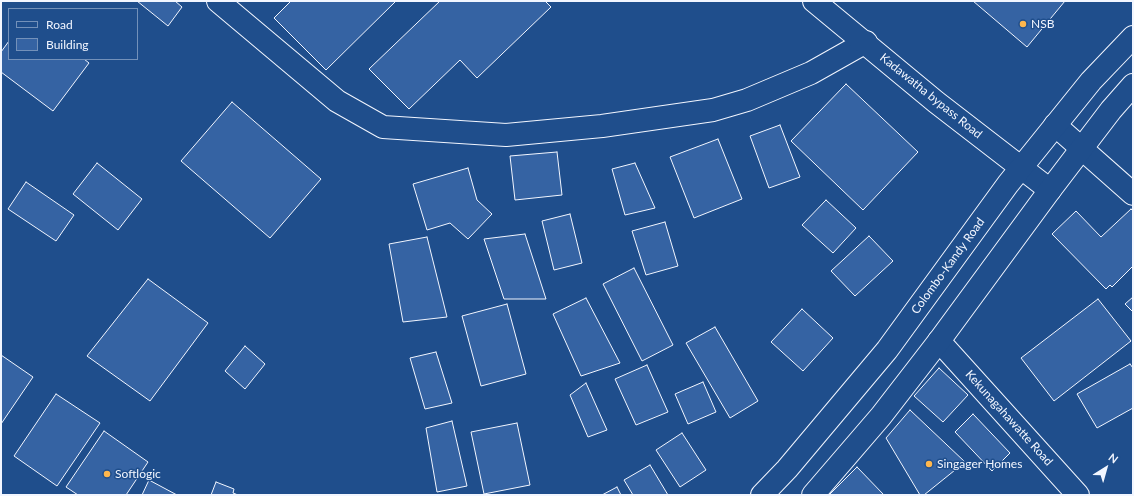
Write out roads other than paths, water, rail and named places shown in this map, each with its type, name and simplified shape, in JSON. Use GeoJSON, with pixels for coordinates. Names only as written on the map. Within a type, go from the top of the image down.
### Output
{"type":"FeatureCollection","features":[{"type":"Feature","properties":{"kind":"main road"},"geometry":{"type":"LineString","coordinates":[[218,1],[337,100],[383,128],[506,135],[609,126],[713,110],[747,100],[811,74],[866,42]]}},
{"type":"Feature","properties":{"kind":"main road","name":"Kadawatha bypass Road"},"geometry":{"type":"LineString","coordinates":[[814,1],[866,42],[936,102],[1050,190]]}},
{"type":"Feature","properties":{"kind":"main road","name":"Colombo-Kandy Road"},"geometry":{"type":"LineString","coordinates":[[762,495],[792,464],[887,350],[926,294],[1021,168],[1091,81],[1133,37]]}},
{"type":"Feature","properties":{"kind":"main road"},"geometry":{"type":"LineString","coordinates":[[813,495],[881,416],[939,341],[1050,190],[1111,110],[1133,85]]}},
{"type":"Feature","properties":{"kind":"main road"},"geometry":{"type":"LineString","coordinates":[[1055,125],[1083,147],[1133,194]]}},
{"type":"Feature","properties":{"kind":"main road","name":"Kekunagahawatte Road"},"geometry":{"type":"LineString","coordinates":[[939,341],[1078,495]]}},
{"type":"Feature","properties":{"kind":"place","name":"NSB"},"geometry":{"type":"Point","coordinates":[1023,24]}},
{"type":"Feature","properties":{"kind":"place","name":"Singager Homes"},"geometry":{"type":"Point","coordinates":[929,464]}},
{"type":"Feature","properties":{"kind":"place","name":"Softlogic"},"geometry":{"type":"Point","coordinates":[107,474]}}]}
